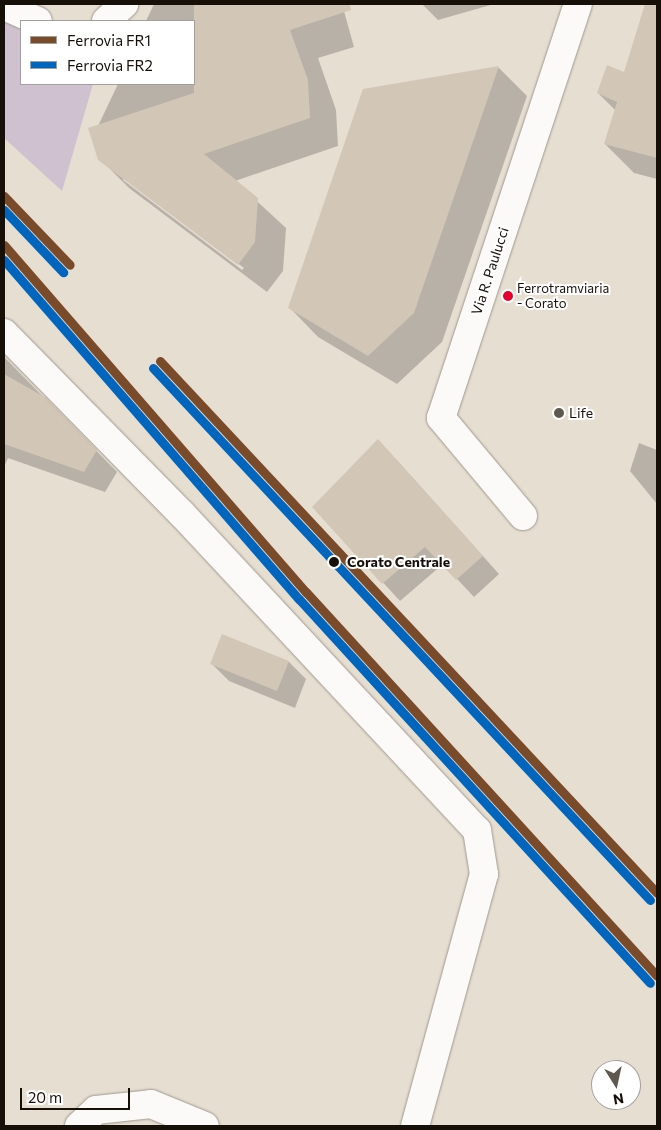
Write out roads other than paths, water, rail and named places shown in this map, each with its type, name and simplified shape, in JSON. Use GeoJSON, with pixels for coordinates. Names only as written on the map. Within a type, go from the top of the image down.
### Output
{"type":"FeatureCollection","features":[{"type":"Feature","properties":{"kind":"street"},"geometry":{"type":"LineString","coordinates":[[107,20],[124,4]]}},
{"type":"Feature","properties":{"kind":"street","name":"Via R. Paulucci"},"geometry":{"type":"LineString","coordinates":[[523,516],[441,418],[578,4]]}},
{"type":"Feature","properties":{"kind":"street"},"geometry":{"type":"LineString","coordinates":[[4,6],[36,20]]}},
{"type":"Feature","properties":{"kind":"street"},"geometry":{"type":"LineString","coordinates":[[4,333],[182,514],[477,830],[484,874],[415,1126]]}},
{"type":"Feature","properties":{"kind":"street"},"geometry":{"type":"LineString","coordinates":[[79,1126],[96,1110],[151,1104],[205,1126]]}},
{"type":"Feature","properties":{"kind":"rail line","name":"FR1"},"geometry":{"type":"LineString","coordinates":[[4,196],[70,265]]}},
{"type":"Feature","properties":{"kind":"rail line","name":"FR2"},"geometry":{"type":"LineString","coordinates":[[4,210],[63,272]]}},
{"type":"Feature","properties":{"kind":"rail line","name":"FR1"},"geometry":{"type":"LineString","coordinates":[[4,245],[306,592],[657,976]]}},
{"type":"Feature","properties":{"kind":"rail line","name":"FR2"},"geometry":{"type":"LineString","coordinates":[[4,260],[299,599],[650,983]]}},
{"type":"Feature","properties":{"kind":"rail line","name":"FR1"},"geometry":{"type":"LineString","coordinates":[[160,361],[657,893]]}},
{"type":"Feature","properties":{"kind":"rail line","name":"FR2"},"geometry":{"type":"LineString","coordinates":[[153,368],[650,900]]}},
{"type":"Feature","properties":{"kind":"place","name":"Ferrotramviaria - Corato"},"geometry":{"type":"Point","coordinates":[508,296]}},
{"type":"Feature","properties":{"kind":"place","name":"Life"},"geometry":{"type":"Point","coordinates":[559,413]}},
{"type":"Feature","properties":{"kind":"place","name":"Corato Centrale"},"geometry":{"type":"Point","coordinates":[334,562]}}]}
